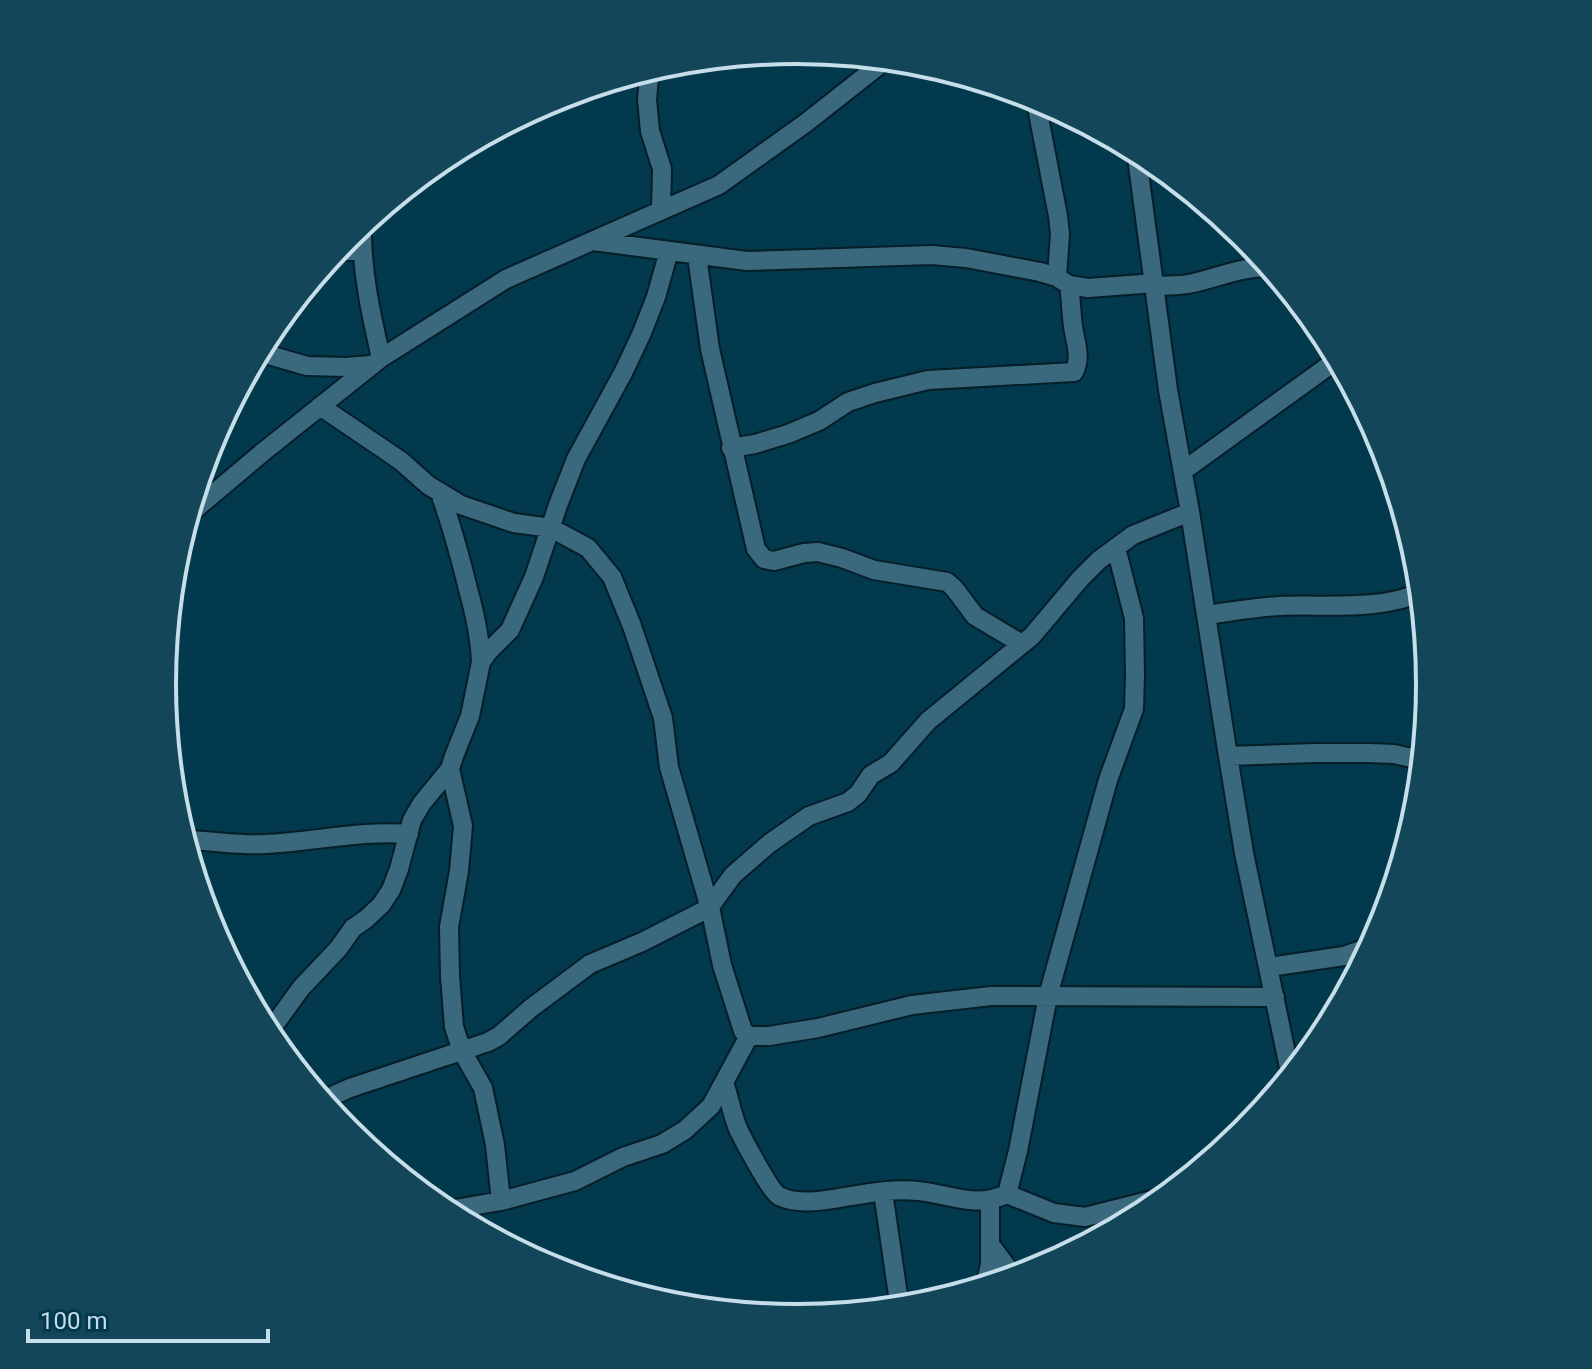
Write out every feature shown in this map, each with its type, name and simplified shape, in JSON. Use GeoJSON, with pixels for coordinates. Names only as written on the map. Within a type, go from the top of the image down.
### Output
{"type":"FeatureCollection","features":[{"type":"Feature","properties":{"kind":"street"},"geometry":{"type":"LineString","coordinates":[[203,503],[376,362],[506,279],[719,185],[875,69]]}},
{"type":"Feature","properties":{"kind":"street"},"geometry":{"type":"LineString","coordinates":[[649,82],[650,131],[662,169],[661,211]]}},
{"type":"Feature","properties":{"kind":"street"},"geometry":{"type":"LineString","coordinates":[[731,448],[788,434],[819,421],[848,402],[928,380],[1074,372],[1078,350],[1059,264],[1058,216],[1038,113]]}},
{"type":"Feature","properties":{"kind":"street"},"geometry":{"type":"LineString","coordinates":[[1138,167],[1168,390],[1244,853],[1288,1062]]}},
{"type":"Feature","properties":{"kind":"street"},"geometry":{"type":"LineString","coordinates":[[362,241],[376,362]]}},
{"type":"Feature","properties":{"kind":"street"},"geometry":{"type":"LineString","coordinates":[[593,241],[747,261],[932,255],[966,258],[1088,288],[1188,284],[1227,272],[1256,268]]}},
{"type":"Feature","properties":{"kind":"street"},"geometry":{"type":"LineString","coordinates":[[352,251],[362,251]]}},
{"type":"Feature","properties":{"kind":"street"},"geometry":{"type":"LineString","coordinates":[[481,662],[510,630],[534,577],[576,459],[641,335],[669,251]]}},
{"type":"Feature","properties":{"kind":"street"},"geometry":{"type":"LineString","coordinates":[[697,256],[705,325],[731,448],[756,549],[764,559],[774,561],[818,552],[874,570],[947,582],[975,616],[1022,644]]}},
{"type":"Feature","properties":{"kind":"street"},"geometry":{"type":"LineString","coordinates":[[270,355],[307,366],[346,367],[376,362]]}},
{"type":"Feature","properties":{"kind":"street"},"geometry":{"type":"LineString","coordinates":[[1183,471],[1328,366]]}},
{"type":"Feature","properties":{"kind":"street"},"geometry":{"type":"LineString","coordinates":[[320,406],[401,461],[440,493],[494,518],[551,528],[588,548],[612,577],[663,718],[669,767],[722,965],[743,1031],[749,1036],[818,1028],[912,1005],[991,996],[1275,997]]}},
{"type":"Feature","properties":{"kind":"street"},"geometry":{"type":"LineString","coordinates":[[276,1023],[301,988],[338,949],[353,928],[381,905],[391,890],[412,820],[450,769],[470,716],[481,662],[478,626],[440,493]]}},
{"type":"Feature","properties":{"kind":"street"},"geometry":{"type":"LineString","coordinates":[[331,1096],[499,1036],[590,964],[709,908],[745,863],[799,821],[848,802],[858,794],[871,775],[891,763],[928,721],[1032,636],[1099,560],[1133,535],[1190,512]]}},
{"type":"Feature","properties":{"kind":"street"},"geometry":{"type":"LineString","coordinates":[[988,1274],[999,1197],[1018,1151],[1048,996],[1108,780],[1134,709],[1134,618],[1116,548]]}},
{"type":"Feature","properties":{"kind":"street"},"geometry":{"type":"LineString","coordinates":[[1206,615],[1279,606],[1372,604],[1410,597]]}},
{"type":"Feature","properties":{"kind":"street"},"geometry":{"type":"LineString","coordinates":[[1228,756],[1315,753],[1412,757]]}},
{"type":"Feature","properties":{"kind":"street"},"geometry":{"type":"LineString","coordinates":[[450,769],[463,826],[449,927],[454,1027],[462,1051],[483,1088],[495,1145],[501,1201]]}},
{"type":"Feature","properties":{"kind":"street"},"geometry":{"type":"LineString","coordinates":[[196,841],[261,844],[360,833],[409,834]]}},
{"type":"Feature","properties":{"kind":"street"},"geometry":{"type":"LineString","coordinates":[[1269,967],[1356,952]]}},
{"type":"Feature","properties":{"kind":"street"},"geometry":{"type":"LineString","coordinates":[[463,1208],[575,1181],[623,1157],[662,1144],[685,1130],[711,1106],[749,1036]]}},
{"type":"Feature","properties":{"kind":"street"},"geometry":{"type":"LineString","coordinates":[[724,1082],[738,1128],[776,1195],[791,1200],[818,1201],[883,1192],[917,1191],[980,1202],[999,1197],[1054,1213],[1085,1217],[1133,1205]]}},
{"type":"Feature","properties":{"kind":"street"},"geometry":{"type":"LineString","coordinates":[[883,1192],[898,1296]]}},
{"type":"Feature","properties":{"kind":"street"},"geometry":{"type":"LineString","coordinates":[[990,1244],[1007,1267]]}}]}
